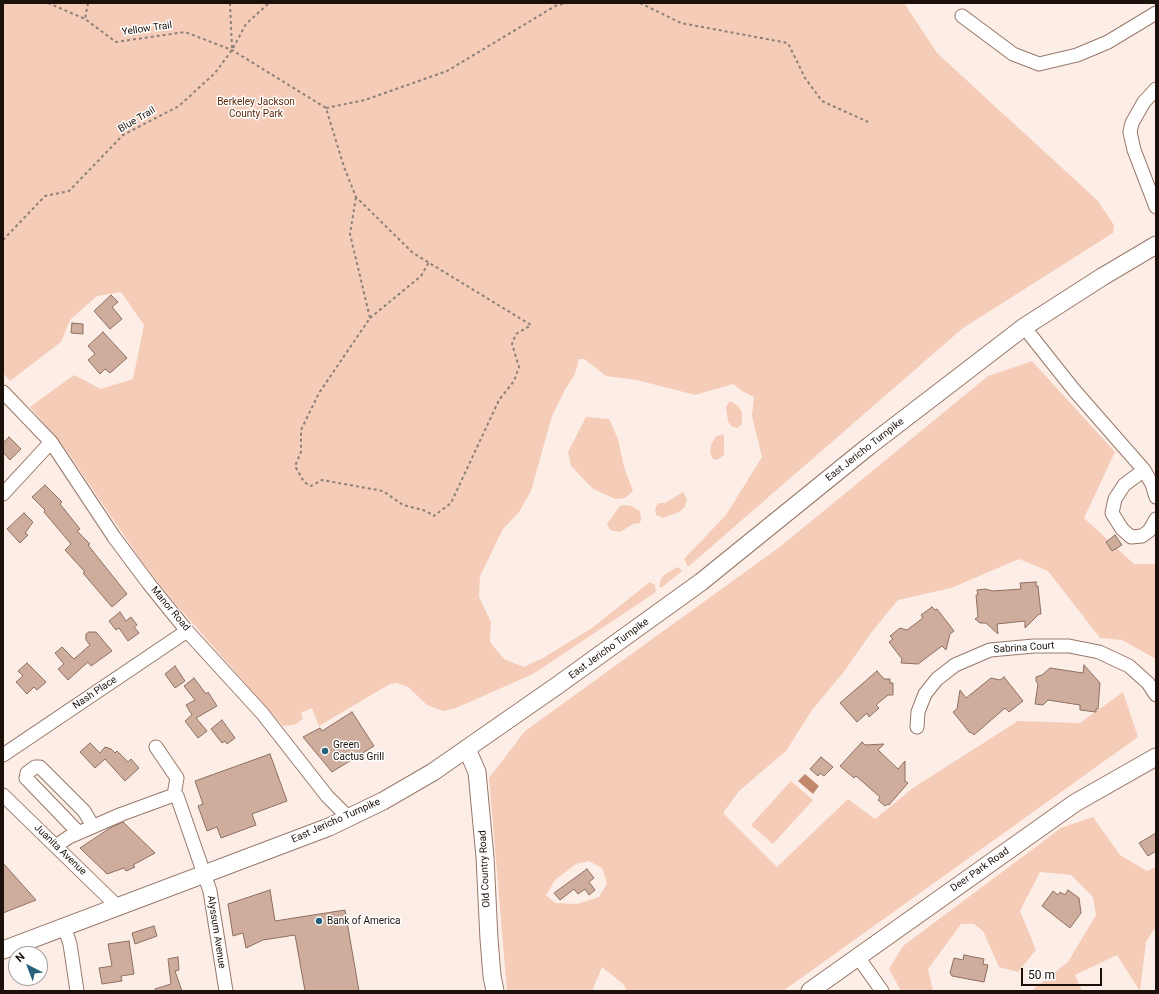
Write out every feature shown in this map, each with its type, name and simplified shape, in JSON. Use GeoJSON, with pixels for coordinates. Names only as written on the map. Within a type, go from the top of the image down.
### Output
{"type":"FeatureCollection","features":[{"type":"Feature","properties":{"kind":"main road","name":"East Jericho Turnpike"},"geometry":{"type":"LineString","coordinates":[[3,950],[349,818],[383,801],[433,772],[701,582],[869,446],[1024,327],[1102,276],[1156,245]]}},
{"type":"Feature","properties":{"kind":"main road","name":"Old Country Road"},"geometry":{"type":"LineString","coordinates":[[467,749],[477,772],[478,779],[485,857],[489,939],[492,976],[495,991]]}},
{"type":"Feature","properties":{"kind":"main road","name":"Deer Park Road"},"geometry":{"type":"LineString","coordinates":[[810,991],[1075,803],[1156,756]]}},
{"type":"Feature","properties":{"kind":"street"},"geometry":{"type":"LineString","coordinates":[[962,16],[1013,54],[1039,64],[1077,55],[1108,42],[1156,13]]}},
{"type":"Feature","properties":{"kind":"street"},"geometry":{"type":"LineString","coordinates":[[1156,89],[1144,102],[1132,122],[1130,132],[1134,150],[1156,207]]}},
{"type":"Feature","properties":{"kind":"street"},"geometry":{"type":"LineString","coordinates":[[1024,327],[1074,390],[1144,470],[1152,484],[1156,497]]}},
{"type":"Feature","properties":{"kind":"street","name":"Manor Road"},"geometry":{"type":"LineString","coordinates":[[3,392],[51,442],[114,537],[149,584],[262,713],[327,796],[349,818]]}},
{"type":"Feature","properties":{"kind":"street"},"geometry":{"type":"LineString","coordinates":[[3,494],[51,442]]}},
{"type":"Feature","properties":{"kind":"street"},"geometry":{"type":"LineString","coordinates":[[1144,470],[1124,485],[1115,499],[1112,513],[1122,529],[1131,537],[1142,536],[1149,531],[1156,519]]}},
{"type":"Feature","properties":{"kind":"street","name":"Nash Place"},"geometry":{"type":"LineString","coordinates":[[3,755],[188,630]]}},
{"type":"Feature","properties":{"kind":"street","name":"Sabrina Court"},"geometry":{"type":"LineString","coordinates":[[917,727],[918,712],[925,694],[937,679],[955,665],[990,650],[1034,646],[1069,646],[1099,652],[1129,666],[1148,683],[1156,695]]}},
{"type":"Feature","properties":{"kind":"street"},"geometry":{"type":"LineString","coordinates":[[56,846],[68,836],[174,795],[176,778],[156,747]]}},
{"type":"Feature","properties":{"kind":"street"},"geometry":{"type":"LineString","coordinates":[[78,832],[26,778],[27,773],[35,767],[40,767],[84,812],[93,826]]}},
{"type":"Feature","properties":{"kind":"street","name":"Juanita Avenue"},"geometry":{"type":"LineString","coordinates":[[3,795],[117,906]]}},
{"type":"Feature","properties":{"kind":"street","name":"Alyssum Avenue"},"geometry":{"type":"LineString","coordinates":[[174,795],[177,796],[211,897],[226,991]]}},
{"type":"Feature","properties":{"kind":"street"},"geometry":{"type":"LineString","coordinates":[[64,926],[70,944],[77,991]]}},
{"type":"Feature","properties":{"kind":"street"},"geometry":{"type":"LineString","coordinates":[[858,957],[882,991]]}},
{"type":"Feature","properties":{"kind":"path","name":"Yellow Trail"},"geometry":{"type":"LineString","coordinates":[[48,3],[85,19],[116,42],[185,32],[232,50],[326,108]]}},
{"type":"Feature","properties":{"kind":"path"},"geometry":{"type":"LineString","coordinates":[[85,19],[88,3]]}},
{"type":"Feature","properties":{"kind":"path"},"geometry":{"type":"LineString","coordinates":[[230,3],[232,50]]}},
{"type":"Feature","properties":{"kind":"path","name":"Blue Trail"},"geometry":{"type":"LineString","coordinates":[[3,240],[44,196],[69,190],[123,135],[179,106],[215,73],[232,50],[246,24],[269,3]]}},
{"type":"Feature","properties":{"kind":"path"},"geometry":{"type":"LineString","coordinates":[[429,262],[421,276],[370,318],[319,393],[301,430],[301,452],[295,466],[304,482],[311,486],[322,480],[383,491],[403,505],[426,511],[434,516],[451,503],[499,400],[514,381],[519,367],[512,344],[516,334],[531,326],[429,262],[413,252],[356,197],[344,167],[326,108],[365,100],[447,71],[557,5],[567,3]]}},
{"type":"Feature","properties":{"kind":"path"},"geometry":{"type":"LineString","coordinates":[[640,3],[681,23],[788,42],[805,78],[822,101],[868,122]]}},
{"type":"Feature","properties":{"kind":"path"},"geometry":{"type":"LineString","coordinates":[[356,197],[350,234],[370,318]]}},
{"type":"Feature","properties":{"kind":"green space","name":"Berkeley Jackson County Park"},"geometry":{"type":"Polygon","coordinates":[[[3,3],[904,3],[937,53],[1097,200],[1114,225],[1113,233],[963,328],[688,567],[684,559],[726,515],[762,457],[752,416],[754,397],[742,391],[733,384],[695,395],[637,380],[606,376],[584,359],[579,359],[575,374],[552,416],[531,491],[519,512],[503,529],[480,576],[479,597],[491,622],[490,642],[504,659],[524,667],[543,658],[592,628],[650,582],[655,585],[656,592],[533,674],[456,708],[443,711],[427,705],[408,687],[397,683],[390,684],[319,726],[312,708],[301,713],[303,719],[294,725],[283,726],[173,601],[142,562],[66,450],[30,407],[74,375],[101,389],[133,379],[144,325],[121,292],[97,296],[70,320],[61,342],[10,381],[3,373],[3,3]]]}},
{"type":"Feature","properties":{"kind":"green space"},"geometry":{"type":"Polygon","coordinates":[[[1032,361],[1115,452],[1084,518],[1134,564],[1156,564],[1156,659],[1122,640],[1100,638],[1048,571],[1019,559],[951,588],[898,600],[871,633],[843,673],[812,710],[786,751],[739,791],[723,813],[777,867],[848,799],[875,819],[913,788],[1018,721],[1080,723],[1123,692],[1138,737],[783,991],[627,991],[623,984],[602,967],[592,991],[507,991],[489,778],[525,731],[781,546],[988,376],[1032,361]],[[589,861],[576,864],[555,880],[546,895],[555,903],[577,904],[599,897],[607,883],[602,868],[589,861]]]}},
{"type":"Feature","properties":{"kind":"green space"},"geometry":{"type":"Polygon","coordinates":[[[730,401],[738,406],[742,412],[742,424],[737,428],[731,426],[728,421],[726,407],[730,401]]]}},
{"type":"Feature","properties":{"kind":"green space"},"geometry":{"type":"Polygon","coordinates":[[[586,417],[609,419],[618,439],[624,467],[633,491],[625,498],[615,499],[593,489],[571,466],[568,452],[586,417]]]}},
{"type":"Feature","properties":{"kind":"green space"},"geometry":{"type":"Polygon","coordinates":[[[724,434],[724,455],[717,460],[712,458],[710,452],[711,445],[716,436],[724,434]]]}},
{"type":"Feature","properties":{"kind":"green space"},"geometry":{"type":"Polygon","coordinates":[[[683,492],[687,499],[685,507],[679,512],[663,518],[656,515],[655,508],[659,503],[665,503],[683,492]]]}},
{"type":"Feature","properties":{"kind":"green space"},"geometry":{"type":"Polygon","coordinates":[[[620,506],[631,506],[640,511],[640,523],[633,524],[620,532],[610,530],[607,524],[620,506]]]}},
{"type":"Feature","properties":{"kind":"green space"},"geometry":{"type":"Polygon","coordinates":[[[678,567],[682,571],[662,587],[659,587],[661,579],[665,574],[678,567]]]}},
{"type":"Feature","properties":{"kind":"green space"},"geometry":{"type":"Polygon","coordinates":[[[791,781],[813,800],[773,844],[751,825],[791,781]]]}},
{"type":"Feature","properties":{"kind":"green space"},"geometry":{"type":"Polygon","coordinates":[[[1093,817],[1120,855],[1147,871],[1156,867],[1156,926],[1146,942],[1140,991],[1117,955],[1075,975],[1082,991],[1031,991],[1068,962],[1096,915],[1093,897],[1071,875],[1040,872],[1020,911],[1036,950],[1018,972],[999,967],[983,931],[974,924],[961,924],[928,969],[933,991],[901,991],[889,969],[903,946],[1061,828],[1093,817]]]}},
{"type":"Feature","properties":{"kind":"shaded area"},"geometry":{"type":"Polygon","coordinates":[[[805,774],[819,786],[813,794],[798,781],[805,774]]]}},
{"type":"Feature","properties":{"kind":"building"},"geometry":{"type":"Polygon","coordinates":[[[111,295],[118,302],[112,307],[122,319],[110,329],[94,311],[111,295]]]}},
{"type":"Feature","properties":{"kind":"building"},"geometry":{"type":"Polygon","coordinates":[[[72,323],[83,324],[83,334],[71,333],[72,323]]]}},
{"type":"Feature","properties":{"kind":"building"},"geometry":{"type":"Polygon","coordinates":[[[103,332],[127,358],[110,373],[105,369],[100,374],[88,360],[95,354],[88,346],[103,332]]]}},
{"type":"Feature","properties":{"kind":"building"},"geometry":{"type":"Polygon","coordinates":[[[9,437],[21,449],[10,460],[3,452],[3,443],[9,437]]]}},
{"type":"Feature","properties":{"kind":"building"},"geometry":{"type":"Polygon","coordinates":[[[45,485],[62,502],[60,504],[80,529],[77,531],[90,544],[88,545],[127,594],[112,607],[83,573],[85,572],[65,550],[71,544],[44,512],[45,510],[32,497],[45,485]]]}},
{"type":"Feature","properties":{"kind":"building"},"geometry":{"type":"Polygon","coordinates":[[[24,513],[33,522],[25,533],[28,535],[20,543],[7,529],[24,513]]]}},
{"type":"Feature","properties":{"kind":"building"},"geometry":{"type":"Polygon","coordinates":[[[1115,535],[1122,545],[1112,551],[1106,542],[1115,535]]]}},
{"type":"Feature","properties":{"kind":"building"},"geometry":{"type":"Polygon","coordinates":[[[1036,582],[1036,586],[1038,586],[1041,614],[1039,614],[1025,628],[1025,621],[997,624],[998,634],[986,623],[980,623],[975,619],[978,617],[977,590],[985,589],[993,591],[1021,589],[1020,583],[1036,582]]]}},
{"type":"Feature","properties":{"kind":"building"},"geometry":{"type":"Polygon","coordinates":[[[932,607],[935,610],[937,609],[954,631],[950,634],[946,650],[942,646],[918,664],[901,663],[902,659],[889,642],[893,639],[890,636],[900,628],[907,630],[923,618],[921,615],[932,607]]]}},
{"type":"Feature","properties":{"kind":"building"},"geometry":{"type":"Polygon","coordinates":[[[120,612],[126,621],[131,617],[137,625],[134,627],[139,633],[128,641],[119,628],[116,630],[109,621],[120,612]]]}},
{"type":"Feature","properties":{"kind":"building"},"geometry":{"type":"Polygon","coordinates":[[[89,632],[96,632],[112,651],[91,666],[88,662],[68,680],[58,669],[64,664],[55,653],[62,647],[74,659],[90,645],[86,640],[86,634],[89,632]]]}},
{"type":"Feature","properties":{"kind":"building"},"geometry":{"type":"Polygon","coordinates":[[[27,663],[46,682],[37,690],[34,687],[27,694],[16,682],[23,676],[18,671],[27,663]]]}},
{"type":"Feature","properties":{"kind":"building"},"geometry":{"type":"Polygon","coordinates":[[[1084,665],[1100,683],[1098,709],[1096,709],[1096,712],[1080,710],[1080,705],[1048,700],[1043,705],[1035,704],[1038,684],[1036,677],[1042,675],[1050,668],[1083,673],[1084,665]]]}},
{"type":"Feature","properties":{"kind":"building"},"geometry":{"type":"Polygon","coordinates":[[[175,666],[185,681],[175,688],[165,674],[175,666]]]}},
{"type":"Feature","properties":{"kind":"building"},"geometry":{"type":"Polygon","coordinates":[[[877,671],[884,679],[890,679],[890,683],[893,683],[893,695],[888,695],[876,705],[879,708],[869,717],[867,713],[857,722],[840,703],[877,671]]]}},
{"type":"Feature","properties":{"kind":"building"},"geometry":{"type":"Polygon","coordinates":[[[1004,677],[1023,701],[1009,712],[1005,708],[974,735],[971,732],[970,733],[953,712],[957,709],[960,690],[966,698],[991,678],[1000,680],[1004,677]]]}},
{"type":"Feature","properties":{"kind":"building"},"geometry":{"type":"Polygon","coordinates":[[[194,678],[206,694],[208,692],[217,706],[196,718],[207,731],[198,738],[185,721],[192,715],[186,705],[195,700],[184,686],[194,678]]]}},
{"type":"Feature","properties":{"kind":"building"},"geometry":{"type":"Polygon","coordinates":[[[352,712],[374,746],[332,772],[303,737],[320,728],[322,731],[352,712]]]}},
{"type":"Feature","properties":{"kind":"building"},"geometry":{"type":"Polygon","coordinates":[[[222,720],[235,738],[227,744],[225,741],[222,743],[211,729],[222,720]]]}},
{"type":"Feature","properties":{"kind":"building"},"geometry":{"type":"Polygon","coordinates":[[[862,742],[865,745],[884,744],[878,750],[898,769],[905,761],[905,781],[908,783],[889,805],[888,804],[885,806],[878,800],[880,797],[856,776],[854,778],[840,766],[862,742]]]}},
{"type":"Feature","properties":{"kind":"building"},"geometry":{"type":"Polygon","coordinates":[[[90,743],[100,753],[105,747],[111,749],[115,753],[117,751],[128,762],[131,759],[139,768],[125,781],[105,759],[95,768],[80,752],[90,743]]]}},
{"type":"Feature","properties":{"kind":"building"},"geometry":{"type":"Polygon","coordinates":[[[270,754],[287,801],[252,814],[256,825],[221,838],[217,827],[207,831],[198,806],[203,804],[195,781],[270,754]]]}},
{"type":"Feature","properties":{"kind":"building"},"geometry":{"type":"Polygon","coordinates":[[[821,757],[833,767],[824,776],[820,773],[818,776],[810,769],[821,757]]]}},
{"type":"Feature","properties":{"kind":"building"},"geometry":{"type":"Polygon","coordinates":[[[123,822],[155,853],[133,865],[135,867],[126,871],[124,868],[107,874],[80,848],[110,828],[123,822]]]}},
{"type":"Feature","properties":{"kind":"building"},"geometry":{"type":"Polygon","coordinates":[[[1156,833],[1156,851],[1148,856],[1139,843],[1156,833]]]}},
{"type":"Feature","properties":{"kind":"building"},"geometry":{"type":"Polygon","coordinates":[[[3,863],[36,900],[3,913],[3,863]]]}},
{"type":"Feature","properties":{"kind":"building"},"geometry":{"type":"Polygon","coordinates":[[[587,869],[594,878],[589,882],[595,890],[589,895],[585,889],[578,894],[574,889],[560,900],[554,893],[587,869]]]}},
{"type":"Feature","properties":{"kind":"building"},"geometry":{"type":"Polygon","coordinates":[[[270,890],[275,921],[345,910],[359,991],[305,991],[295,935],[263,940],[246,948],[243,933],[233,936],[228,904],[270,890]]]}},
{"type":"Feature","properties":{"kind":"building"},"geometry":{"type":"Polygon","coordinates":[[[1068,890],[1079,898],[1081,913],[1070,928],[1042,906],[1053,891],[1058,895],[1060,892],[1065,895],[1068,890]]]}},
{"type":"Feature","properties":{"kind":"building"},"geometry":{"type":"Polygon","coordinates":[[[154,926],[157,936],[135,944],[132,933],[154,926]]]}},
{"type":"Feature","properties":{"kind":"building"},"geometry":{"type":"Polygon","coordinates":[[[129,941],[134,974],[121,976],[122,981],[102,984],[99,968],[112,966],[108,944],[129,941]]]}},
{"type":"Feature","properties":{"kind":"building"},"geometry":{"type":"Polygon","coordinates":[[[964,955],[984,959],[983,964],[988,965],[984,982],[952,976],[950,973],[954,958],[963,960],[964,955]]]}},
{"type":"Feature","properties":{"kind":"building"},"geometry":{"type":"Polygon","coordinates":[[[178,957],[179,970],[175,971],[182,991],[155,991],[155,989],[171,984],[168,959],[178,957]]]}},
{"type":"Feature","properties":{"kind":"place","name":"Green Cactus Grill"},"geometry":{"type":"Point","coordinates":[325,751]}},
{"type":"Feature","properties":{"kind":"place","name":"Bank of America"},"geometry":{"type":"Point","coordinates":[319,921]}}]}
